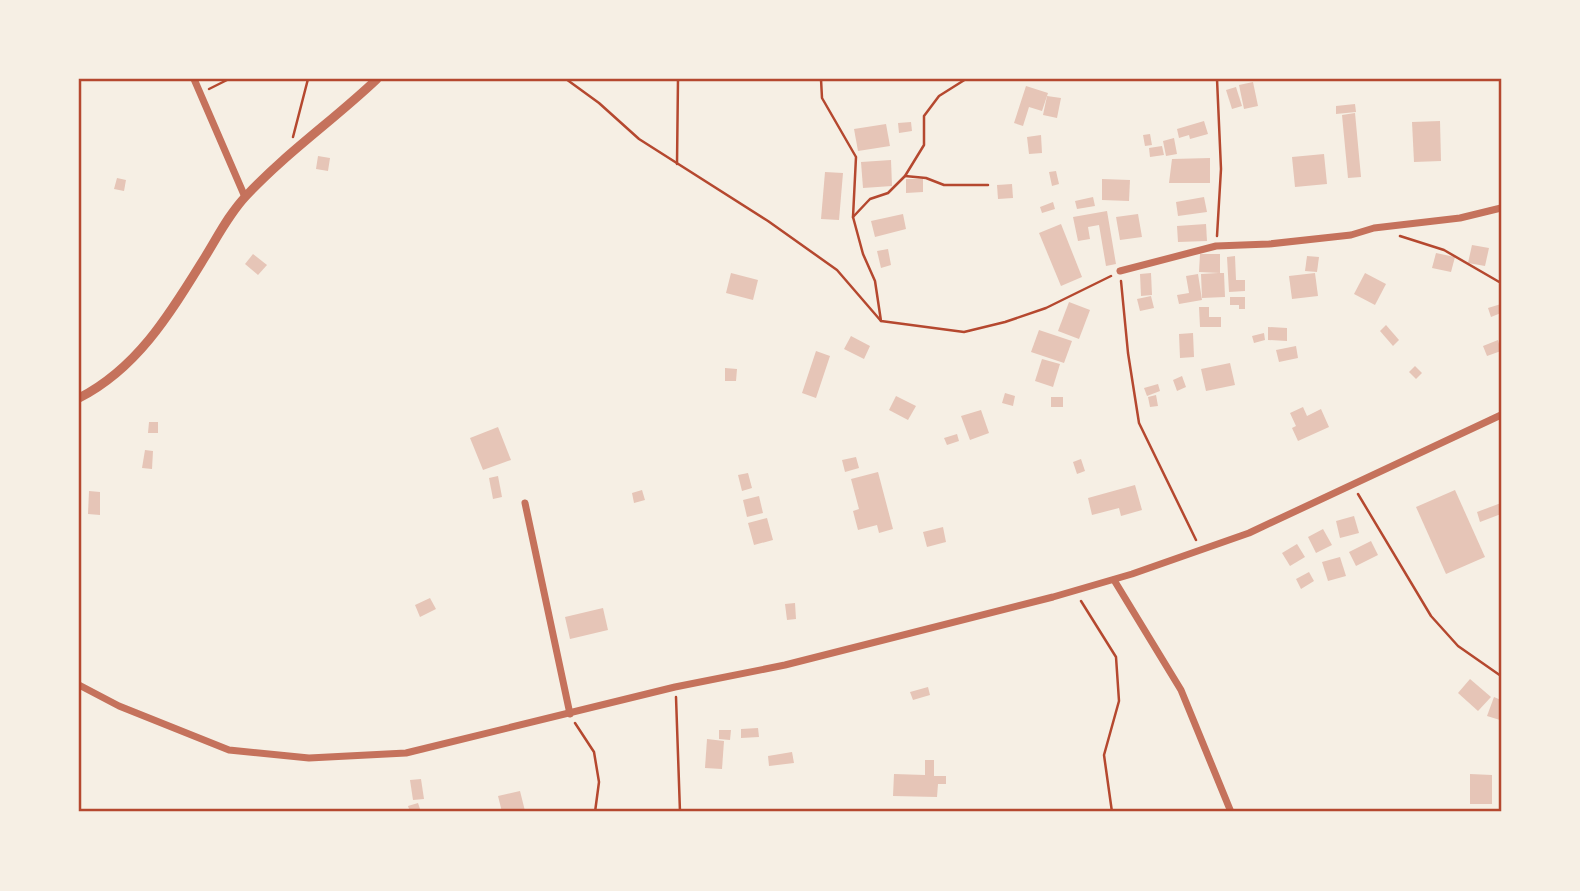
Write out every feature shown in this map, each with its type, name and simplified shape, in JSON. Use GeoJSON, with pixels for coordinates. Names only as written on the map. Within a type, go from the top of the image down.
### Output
{"type":"FeatureCollection","features":[{"type":"Feature","properties":{"kind":"street"},"geometry":{"type":"LineString","coordinates":[[194,79],[245,197]]}},
{"type":"Feature","properties":{"kind":"street"},"geometry":{"type":"LineString","coordinates":[[79,398],[101,386],[132,360],[153,336],[220,230],[245,197],[289,154],[377,79]]}},
{"type":"Feature","properties":{"kind":"street"},"geometry":{"type":"LineString","coordinates":[[1120,271],[1216,246],[1269,244],[1351,235],[1374,228],[1460,218],[1501,208]]}},
{"type":"Feature","properties":{"kind":"street"},"geometry":{"type":"LineString","coordinates":[[79,685],[120,706],[229,750],[309,758],[406,753],[675,687],[785,665],[1114,580],[1249,533],[1501,415]]}},
{"type":"Feature","properties":{"kind":"street"},"geometry":{"type":"LineString","coordinates":[[526,503],[570,714]]}},
{"type":"Feature","properties":{"kind":"street"},"geometry":{"type":"LineString","coordinates":[[1114,580],[1181,690],[1231,812]]}},
{"type":"Feature","properties":{"kind":"path"},"geometry":{"type":"LineString","coordinates":[[200,93],[229,79]]}},
{"type":"Feature","properties":{"kind":"path"},"geometry":{"type":"LineString","coordinates":[[289,154],[308,79]]}},
{"type":"Feature","properties":{"kind":"path"},"geometry":{"type":"LineString","coordinates":[[566,79],[600,103],[639,139],[768,221],[837,270],[881,320],[964,332],[1005,322],[1046,307],[1120,271],[1128,353],[1139,423],[1200,550]]}},
{"type":"Feature","properties":{"kind":"path"},"geometry":{"type":"LineString","coordinates":[[677,164],[678,79]]}},
{"type":"Feature","properties":{"kind":"path"},"geometry":{"type":"LineString","coordinates":[[821,79],[822,98],[856,157],[853,217],[863,254],[875,281],[881,320]]}},
{"type":"Feature","properties":{"kind":"path"},"geometry":{"type":"LineString","coordinates":[[853,217],[870,199],[888,193],[905,176],[924,145],[924,116],[939,96],[967,79]]}},
{"type":"Feature","properties":{"kind":"path"},"geometry":{"type":"LineString","coordinates":[[1216,246],[1221,169],[1217,79]]}},
{"type":"Feature","properties":{"kind":"path"},"geometry":{"type":"LineString","coordinates":[[905,176],[926,178],[944,185],[988,185]]}},
{"type":"Feature","properties":{"kind":"path"},"geometry":{"type":"LineString","coordinates":[[1399,236],[1444,250],[1501,283]]}},
{"type":"Feature","properties":{"kind":"path"},"geometry":{"type":"LineString","coordinates":[[1353,485],[1430,616],[1458,646],[1501,676]]}},
{"type":"Feature","properties":{"kind":"path"},"geometry":{"type":"LineString","coordinates":[[1074,591],[1116,657],[1119,701],[1104,755],[1112,812]]}},
{"type":"Feature","properties":{"kind":"path"},"geometry":{"type":"LineString","coordinates":[[675,687],[680,812]]}},
{"type":"Feature","properties":{"kind":"path"},"geometry":{"type":"LineString","coordinates":[[570,714],[594,752],[599,782],[595,812]]}},
{"type":"Feature","properties":{"kind":"building"},"geometry":{"type":"Polygon","coordinates":[[[1253,82],[1258,106],[1244,109],[1239,85],[1253,82]]]}},
{"type":"Feature","properties":{"kind":"building"},"geometry":{"type":"Polygon","coordinates":[[[1026,86],[1048,93],[1042,111],[1029,107],[1023,126],[1014,123],[1026,86]]]}},
{"type":"Feature","properties":{"kind":"building"},"geometry":{"type":"Polygon","coordinates":[[[1236,87],[1242,106],[1232,109],[1226,90],[1236,87]]]}},
{"type":"Feature","properties":{"kind":"building"},"geometry":{"type":"Polygon","coordinates":[[[1047,96],[1061,98],[1057,118],[1043,115],[1047,96]]]}},
{"type":"Feature","properties":{"kind":"building"},"geometry":{"type":"Polygon","coordinates":[[[1355,104],[1356,112],[1336,114],[1336,106],[1355,104]]]}},
{"type":"Feature","properties":{"kind":"building"},"geometry":{"type":"Polygon","coordinates":[[[1355,113],[1361,177],[1348,178],[1342,115],[1355,113]]]}},
{"type":"Feature","properties":{"kind":"building"},"geometry":{"type":"Polygon","coordinates":[[[1204,121],[1208,134],[1190,139],[1189,135],[1179,138],[1177,129],[1204,121]]]}},
{"type":"Feature","properties":{"kind":"building"},"geometry":{"type":"Polygon","coordinates":[[[1440,121],[1441,161],[1414,162],[1412,122],[1440,121]]]}},
{"type":"Feature","properties":{"kind":"building"},"geometry":{"type":"Polygon","coordinates":[[[911,122],[912,131],[899,133],[898,123],[911,122]]]}},
{"type":"Feature","properties":{"kind":"building"},"geometry":{"type":"Polygon","coordinates":[[[886,124],[890,146],[858,151],[854,129],[886,124]]]}},
{"type":"Feature","properties":{"kind":"building"},"geometry":{"type":"Polygon","coordinates":[[[1150,134],[1152,145],[1145,146],[1143,135],[1150,134]]]}},
{"type":"Feature","properties":{"kind":"building"},"geometry":{"type":"Polygon","coordinates":[[[1041,135],[1042,153],[1029,154],[1027,137],[1041,135]]]}},
{"type":"Feature","properties":{"kind":"building"},"geometry":{"type":"Polygon","coordinates":[[[1174,138],[1177,154],[1166,156],[1163,141],[1174,138]]]}},
{"type":"Feature","properties":{"kind":"building"},"geometry":{"type":"Polygon","coordinates":[[[1162,146],[1164,155],[1150,157],[1149,148],[1162,146]]]}},
{"type":"Feature","properties":{"kind":"building"},"geometry":{"type":"Polygon","coordinates":[[[1324,154],[1327,184],[1295,187],[1292,157],[1324,154]]]}},
{"type":"Feature","properties":{"kind":"building"},"geometry":{"type":"Polygon","coordinates":[[[318,156],[330,158],[328,171],[316,169],[318,156]]]}},
{"type":"Feature","properties":{"kind":"building"},"geometry":{"type":"Polygon","coordinates":[[[1210,158],[1210,183],[1169,183],[1172,159],[1210,158]]]}},
{"type":"Feature","properties":{"kind":"building"},"geometry":{"type":"Polygon","coordinates":[[[891,160],[892,186],[863,188],[861,162],[891,160]]]}},
{"type":"Feature","properties":{"kind":"building"},"geometry":{"type":"Polygon","coordinates":[[[1056,171],[1059,184],[1052,186],[1049,172],[1056,171]]]}},
{"type":"Feature","properties":{"kind":"building"},"geometry":{"type":"Polygon","coordinates":[[[825,172],[843,173],[839,220],[821,219],[825,172]]]}},
{"type":"Feature","properties":{"kind":"building"},"geometry":{"type":"Polygon","coordinates":[[[117,178],[126,180],[124,191],[114,189],[117,178]]]}},
{"type":"Feature","properties":{"kind":"building"},"geometry":{"type":"Polygon","coordinates":[[[906,179],[923,179],[923,192],[906,193],[906,179]]]}},
{"type":"Feature","properties":{"kind":"building"},"geometry":{"type":"Polygon","coordinates":[[[1102,179],[1130,180],[1129,201],[1102,200],[1102,179]]]}},
{"type":"Feature","properties":{"kind":"building"},"geometry":{"type":"Polygon","coordinates":[[[1012,184],[1013,198],[998,199],[997,185],[1012,184]]]}},
{"type":"Feature","properties":{"kind":"building"},"geometry":{"type":"Polygon","coordinates":[[[1093,197],[1095,206],[1077,209],[1075,201],[1093,197]]]}},
{"type":"Feature","properties":{"kind":"building"},"geometry":{"type":"Polygon","coordinates":[[[1204,197],[1207,212],[1178,216],[1176,202],[1204,197]]]}},
{"type":"Feature","properties":{"kind":"building"},"geometry":{"type":"Polygon","coordinates":[[[1053,202],[1055,209],[1042,213],[1040,207],[1053,202]]]}},
{"type":"Feature","properties":{"kind":"building"},"geometry":{"type":"Polygon","coordinates":[[[1107,211],[1116,264],[1106,266],[1099,225],[1088,227],[1090,239],[1078,241],[1073,217],[1107,211]]]}},
{"type":"Feature","properties":{"kind":"building"},"geometry":{"type":"Polygon","coordinates":[[[903,214],[906,229],[875,237],[871,221],[903,214]]]}},
{"type":"Feature","properties":{"kind":"building"},"geometry":{"type":"Polygon","coordinates":[[[1138,214],[1142,237],[1120,240],[1116,217],[1138,214]]]}},
{"type":"Feature","properties":{"kind":"building"},"geometry":{"type":"Polygon","coordinates":[[[1061,224],[1082,277],[1061,286],[1039,233],[1061,224]]]}},
{"type":"Feature","properties":{"kind":"building"},"geometry":{"type":"Polygon","coordinates":[[[1206,224],[1207,241],[1178,242],[1177,226],[1206,224]]]}},
{"type":"Feature","properties":{"kind":"building"},"geometry":{"type":"Polygon","coordinates":[[[1472,245],[1489,248],[1485,266],[1468,263],[1472,245]]]}},
{"type":"Feature","properties":{"kind":"building"},"geometry":{"type":"Polygon","coordinates":[[[888,249],[891,265],[881,268],[877,251],[888,249]]]}},
{"type":"Feature","properties":{"kind":"building"},"geometry":{"type":"Polygon","coordinates":[[[1436,253],[1455,257],[1451,272],[1432,268],[1436,253]]]}},
{"type":"Feature","properties":{"kind":"building"},"geometry":{"type":"Polygon","coordinates":[[[253,254],[267,265],[258,275],[245,264],[253,254]]]}},
{"type":"Feature","properties":{"kind":"building"},"geometry":{"type":"Polygon","coordinates":[[[1200,254],[1220,254],[1220,273],[1199,272],[1200,254]]]}},
{"type":"Feature","properties":{"kind":"building"},"geometry":{"type":"Polygon","coordinates":[[[1235,256],[1236,280],[1245,280],[1245,291],[1229,292],[1227,257],[1235,256]]]}},
{"type":"Feature","properties":{"kind":"building"},"geometry":{"type":"Polygon","coordinates":[[[1307,256],[1319,257],[1317,272],[1305,271],[1307,256]]]}},
{"type":"Feature","properties":{"kind":"building"},"geometry":{"type":"Polygon","coordinates":[[[731,273],[758,280],[753,300],[726,293],[731,273]]]}},
{"type":"Feature","properties":{"kind":"building"},"geometry":{"type":"Polygon","coordinates":[[[1151,273],[1152,295],[1141,296],[1140,274],[1151,273]]]}},
{"type":"Feature","properties":{"kind":"building"},"geometry":{"type":"Polygon","coordinates":[[[1224,273],[1225,297],[1202,298],[1201,274],[1224,273]]]}},
{"type":"Feature","properties":{"kind":"building"},"geometry":{"type":"Polygon","coordinates":[[[1315,273],[1318,296],[1292,299],[1289,276],[1315,273]]]}},
{"type":"Feature","properties":{"kind":"building"},"geometry":{"type":"Polygon","coordinates":[[[1365,273],[1386,284],[1375,305],[1354,294],[1365,273]]]}},
{"type":"Feature","properties":{"kind":"building"},"geometry":{"type":"Polygon","coordinates":[[[1198,274],[1202,300],[1179,304],[1177,295],[1189,293],[1186,276],[1198,274]]]}},
{"type":"Feature","properties":{"kind":"building"},"geometry":{"type":"Polygon","coordinates":[[[1151,296],[1154,308],[1140,311],[1137,299],[1151,296]]]}},
{"type":"Feature","properties":{"kind":"building"},"geometry":{"type":"Polygon","coordinates":[[[1230,297],[1245,297],[1245,309],[1239,309],[1239,305],[1230,305],[1230,297]]]}},
{"type":"Feature","properties":{"kind":"building"},"geometry":{"type":"Polygon","coordinates":[[[1069,302],[1090,310],[1079,339],[1058,331],[1069,302]]]}},
{"type":"Feature","properties":{"kind":"building"},"geometry":{"type":"Polygon","coordinates":[[[1501,304],[1501,313],[1491,317],[1488,308],[1501,304]]]}},
{"type":"Feature","properties":{"kind":"building"},"geometry":{"type":"Polygon","coordinates":[[[1199,307],[1209,307],[1209,317],[1221,317],[1221,327],[1200,327],[1199,307]]]}},
{"type":"Feature","properties":{"kind":"building"},"geometry":{"type":"Polygon","coordinates":[[[1386,325],[1399,340],[1393,346],[1380,331],[1386,325]]]}},
{"type":"Feature","properties":{"kind":"building"},"geometry":{"type":"Polygon","coordinates":[[[1268,327],[1287,328],[1287,341],[1268,340],[1268,327]]]}},
{"type":"Feature","properties":{"kind":"building"},"geometry":{"type":"Polygon","coordinates":[[[1039,330],[1072,341],[1064,363],[1031,352],[1039,330]]]}},
{"type":"Feature","properties":{"kind":"building"},"geometry":{"type":"Polygon","coordinates":[[[1193,333],[1194,357],[1180,358],[1179,334],[1193,333]]]}},
{"type":"Feature","properties":{"kind":"building"},"geometry":{"type":"Polygon","coordinates":[[[1264,333],[1265,340],[1254,343],[1252,336],[1264,333]]]}},
{"type":"Feature","properties":{"kind":"building"},"geometry":{"type":"Polygon","coordinates":[[[851,336],[870,346],[864,359],[844,349],[851,336]]]}},
{"type":"Feature","properties":{"kind":"building"},"geometry":{"type":"Polygon","coordinates":[[[1498,340],[1501,351],[1487,356],[1483,346],[1498,340]]]}},
{"type":"Feature","properties":{"kind":"building"},"geometry":{"type":"Polygon","coordinates":[[[1296,346],[1298,358],[1279,362],[1276,350],[1296,346]]]}},
{"type":"Feature","properties":{"kind":"building"},"geometry":{"type":"Polygon","coordinates":[[[816,351],[830,356],[816,398],[802,393],[816,351]]]}},
{"type":"Feature","properties":{"kind":"building"},"geometry":{"type":"Polygon","coordinates":[[[1042,359],[1060,364],[1053,387],[1035,381],[1042,359]]]}},
{"type":"Feature","properties":{"kind":"building"},"geometry":{"type":"Polygon","coordinates":[[[1230,363],[1235,385],[1206,391],[1201,369],[1230,363]]]}},
{"type":"Feature","properties":{"kind":"building"},"geometry":{"type":"Polygon","coordinates":[[[1415,366],[1422,373],[1416,379],[1409,372],[1415,366]]]}},
{"type":"Feature","properties":{"kind":"building"},"geometry":{"type":"Polygon","coordinates":[[[725,368],[737,369],[736,381],[725,381],[725,368]]]}},
{"type":"Feature","properties":{"kind":"building"},"geometry":{"type":"Polygon","coordinates":[[[1182,376],[1186,387],[1177,391],[1173,380],[1182,376]]]}},
{"type":"Feature","properties":{"kind":"building"},"geometry":{"type":"Polygon","coordinates":[[[1158,384],[1160,391],[1147,396],[1144,388],[1158,384]]]}},
{"type":"Feature","properties":{"kind":"building"},"geometry":{"type":"Polygon","coordinates":[[[1005,393],[1015,396],[1013,406],[1002,403],[1005,393]]]}},
{"type":"Feature","properties":{"kind":"building"},"geometry":{"type":"Polygon","coordinates":[[[1156,395],[1158,406],[1150,407],[1148,397],[1156,395]]]}},
{"type":"Feature","properties":{"kind":"building"},"geometry":{"type":"Polygon","coordinates":[[[896,396],[916,406],[908,420],[889,410],[896,396]]]}},
{"type":"Feature","properties":{"kind":"building"},"geometry":{"type":"Polygon","coordinates":[[[1051,397],[1063,397],[1063,407],[1051,407],[1051,397]]]}},
{"type":"Feature","properties":{"kind":"building"},"geometry":{"type":"Polygon","coordinates":[[[1303,407],[1307,416],[1321,409],[1329,427],[1298,441],[1292,428],[1296,426],[1290,413],[1303,407]]]}},
{"type":"Feature","properties":{"kind":"building"},"geometry":{"type":"Polygon","coordinates":[[[981,410],[989,433],[970,440],[961,416],[981,410]]]}},
{"type":"Feature","properties":{"kind":"building"},"geometry":{"type":"Polygon","coordinates":[[[149,422],[158,422],[158,433],[148,433],[149,422]]]}},
{"type":"Feature","properties":{"kind":"building"},"geometry":{"type":"Polygon","coordinates":[[[498,427],[511,460],[483,470],[470,438],[498,427]]]}},
{"type":"Feature","properties":{"kind":"building"},"geometry":{"type":"Polygon","coordinates":[[[957,434],[959,441],[947,445],[944,438],[957,434]]]}},
{"type":"Feature","properties":{"kind":"building"},"geometry":{"type":"Polygon","coordinates":[[[145,450],[153,451],[152,469],[142,468],[145,450]]]}},
{"type":"Feature","properties":{"kind":"building"},"geometry":{"type":"Polygon","coordinates":[[[856,457],[859,468],[845,472],[842,460],[856,457]]]}},
{"type":"Feature","properties":{"kind":"building"},"geometry":{"type":"Polygon","coordinates":[[[1081,459],[1085,471],[1077,474],[1073,462],[1081,459]]]}},
{"type":"Feature","properties":{"kind":"building"},"geometry":{"type":"Polygon","coordinates":[[[878,472],[893,529],[879,533],[877,525],[858,530],[853,511],[859,509],[851,479],[878,472]]]}},
{"type":"Feature","properties":{"kind":"building"},"geometry":{"type":"Polygon","coordinates":[[[748,473],[752,488],[742,491],[738,475],[748,473]]]}},
{"type":"Feature","properties":{"kind":"building"},"geometry":{"type":"Polygon","coordinates":[[[498,476],[502,497],[493,499],[489,478],[498,476]]]}},
{"type":"Feature","properties":{"kind":"building"},"geometry":{"type":"Polygon","coordinates":[[[1135,485],[1142,510],[1121,516],[1119,508],[1092,515],[1088,498],[1135,485]]]}},
{"type":"Feature","properties":{"kind":"building"},"geometry":{"type":"Polygon","coordinates":[[[642,490],[645,500],[634,503],[632,493],[642,490]]]}},
{"type":"Feature","properties":{"kind":"building"},"geometry":{"type":"Polygon","coordinates":[[[1455,490],[1485,557],[1446,574],[1416,507],[1455,490]]]}},
{"type":"Feature","properties":{"kind":"building"},"geometry":{"type":"Polygon","coordinates":[[[89,491],[100,492],[100,515],[88,514],[89,491]]]}},
{"type":"Feature","properties":{"kind":"building"},"geometry":{"type":"Polygon","coordinates":[[[759,496],[763,513],[747,517],[743,500],[759,496]]]}},
{"type":"Feature","properties":{"kind":"building"},"geometry":{"type":"Polygon","coordinates":[[[1501,503],[1501,514],[1480,522],[1477,512],[1501,503]]]}},
{"type":"Feature","properties":{"kind":"building"},"geometry":{"type":"Polygon","coordinates":[[[1354,516],[1359,533],[1340,538],[1336,521],[1354,516]]]}},
{"type":"Feature","properties":{"kind":"building"},"geometry":{"type":"Polygon","coordinates":[[[767,518],[773,540],[754,545],[748,523],[767,518]]]}},
{"type":"Feature","properties":{"kind":"building"},"geometry":{"type":"Polygon","coordinates":[[[943,527],[946,542],[927,547],[923,532],[943,527]]]}},
{"type":"Feature","properties":{"kind":"building"},"geometry":{"type":"Polygon","coordinates":[[[1323,529],[1332,545],[1316,553],[1308,537],[1323,529]]]}},
{"type":"Feature","properties":{"kind":"building"},"geometry":{"type":"Polygon","coordinates":[[[1371,541],[1378,555],[1356,566],[1349,552],[1371,541]]]}},
{"type":"Feature","properties":{"kind":"building"},"geometry":{"type":"Polygon","coordinates":[[[1297,544],[1305,557],[1290,566],[1282,553],[1297,544]]]}},
{"type":"Feature","properties":{"kind":"building"},"geometry":{"type":"Polygon","coordinates":[[[1340,557],[1346,576],[1328,581],[1322,562],[1340,557]]]}},
{"type":"Feature","properties":{"kind":"building"},"geometry":{"type":"Polygon","coordinates":[[[1309,572],[1314,581],[1301,589],[1296,579],[1309,572]]]}},
{"type":"Feature","properties":{"kind":"building"},"geometry":{"type":"Polygon","coordinates":[[[430,598],[436,609],[420,617],[415,605],[430,598]]]}},
{"type":"Feature","properties":{"kind":"building"},"geometry":{"type":"Polygon","coordinates":[[[795,603],[796,619],[787,620],[785,604],[795,603]]]}},
{"type":"Feature","properties":{"kind":"building"},"geometry":{"type":"Polygon","coordinates":[[[603,608],[608,630],[570,639],[565,617],[603,608]]]}},
{"type":"Feature","properties":{"kind":"building"},"geometry":{"type":"Polygon","coordinates":[[[1470,679],[1491,697],[1478,711],[1458,693],[1470,679]]]}},
{"type":"Feature","properties":{"kind":"building"},"geometry":{"type":"Polygon","coordinates":[[[928,687],[930,695],[913,700],[910,692],[928,687]]]}},
{"type":"Feature","properties":{"kind":"building"},"geometry":{"type":"Polygon","coordinates":[[[1494,697],[1501,700],[1500,720],[1487,716],[1494,697]]]}},
{"type":"Feature","properties":{"kind":"building"},"geometry":{"type":"Polygon","coordinates":[[[758,728],[759,737],[741,738],[741,729],[758,728]]]}},
{"type":"Feature","properties":{"kind":"building"},"geometry":{"type":"Polygon","coordinates":[[[719,730],[731,730],[730,740],[719,739],[719,730]]]}},
{"type":"Feature","properties":{"kind":"building"},"geometry":{"type":"Polygon","coordinates":[[[707,739],[724,741],[722,769],[705,768],[707,739]]]}},
{"type":"Feature","properties":{"kind":"building"},"geometry":{"type":"Polygon","coordinates":[[[792,752],[794,763],[769,766],[768,756],[792,752]]]}},
{"type":"Feature","properties":{"kind":"building"},"geometry":{"type":"Polygon","coordinates":[[[925,760],[934,760],[934,776],[946,776],[946,784],[938,784],[937,797],[893,796],[894,774],[925,775],[925,760]]]}},
{"type":"Feature","properties":{"kind":"building"},"geometry":{"type":"Polygon","coordinates":[[[1470,774],[1492,775],[1492,804],[1470,804],[1470,774]]]}},
{"type":"Feature","properties":{"kind":"building"},"geometry":{"type":"Polygon","coordinates":[[[421,779],[424,799],[413,800],[410,780],[421,779]]]}},
{"type":"Feature","properties":{"kind":"building"},"geometry":{"type":"Polygon","coordinates":[[[520,791],[525,811],[502,812],[498,796],[520,791]]]}},
{"type":"Feature","properties":{"kind":"building"},"geometry":{"type":"Polygon","coordinates":[[[418,803],[421,812],[410,812],[408,806],[418,803]]]}}]}
